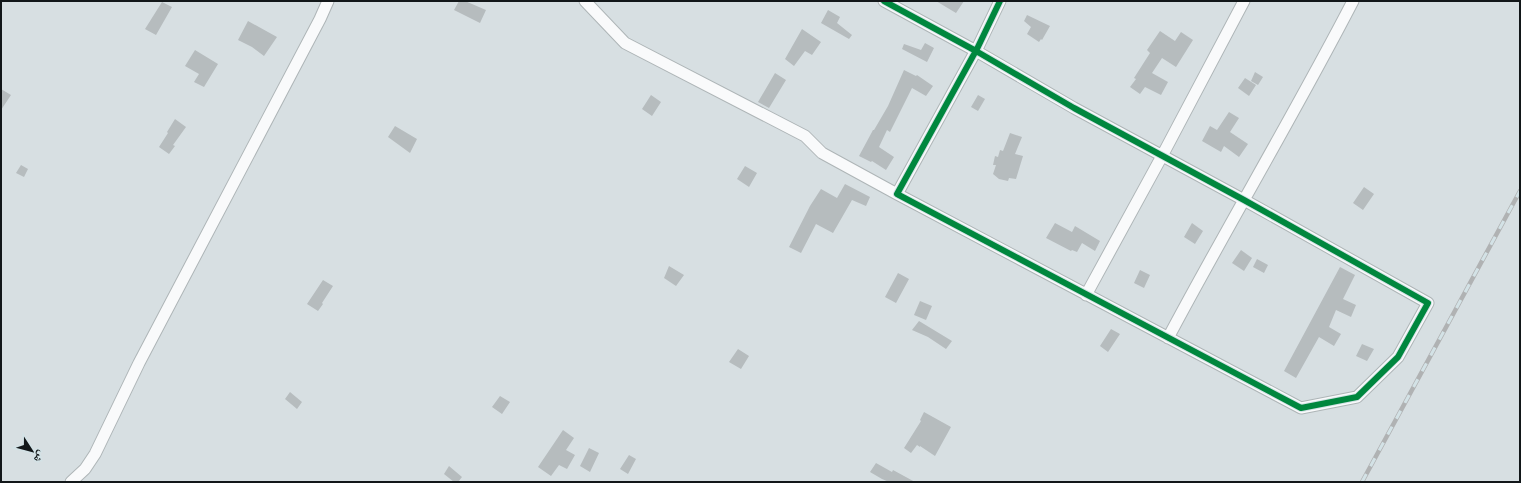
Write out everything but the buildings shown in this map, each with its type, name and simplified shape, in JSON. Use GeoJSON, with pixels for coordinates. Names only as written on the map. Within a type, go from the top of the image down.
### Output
{"type":"FeatureCollection","features":[{"type":"Feature","properties":{"kind":"street"},"geometry":{"type":"LineString","coordinates":[[71,482],[86,469],[96,454],[139,363],[328,1]]}},
{"type":"Feature","properties":{"kind":"street"},"geometry":{"type":"LineString","coordinates":[[585,1],[625,43],[805,136],[822,153],[1086,295],[1301,408],[1357,397],[1398,357],[1428,303],[1244,200],[1074,108],[976,51],[884,1]]}},
{"type":"Feature","properties":{"kind":"street"},"geometry":{"type":"LineString","coordinates":[[897,194],[976,51],[1000,1]]}},
{"type":"Feature","properties":{"kind":"street"},"geometry":{"type":"LineString","coordinates":[[1086,295],[1244,1]]}},
{"type":"Feature","properties":{"kind":"street"},"geometry":{"type":"LineString","coordinates":[[1168,338],[1322,60],[1352,1]]}},
{"type":"Feature","properties":{"kind":"railway"},"geometry":{"type":"LineString","coordinates":[[1362,482],[1520,191]]}},
{"type":"Feature","properties":{"kind":"cycle path"},"geometry":{"type":"LineString","coordinates":[[884,1],[976,51],[1074,108],[1244,200],[1428,303],[1398,357],[1357,397],[1301,408],[897,194],[976,51],[1000,1]]}}]}
